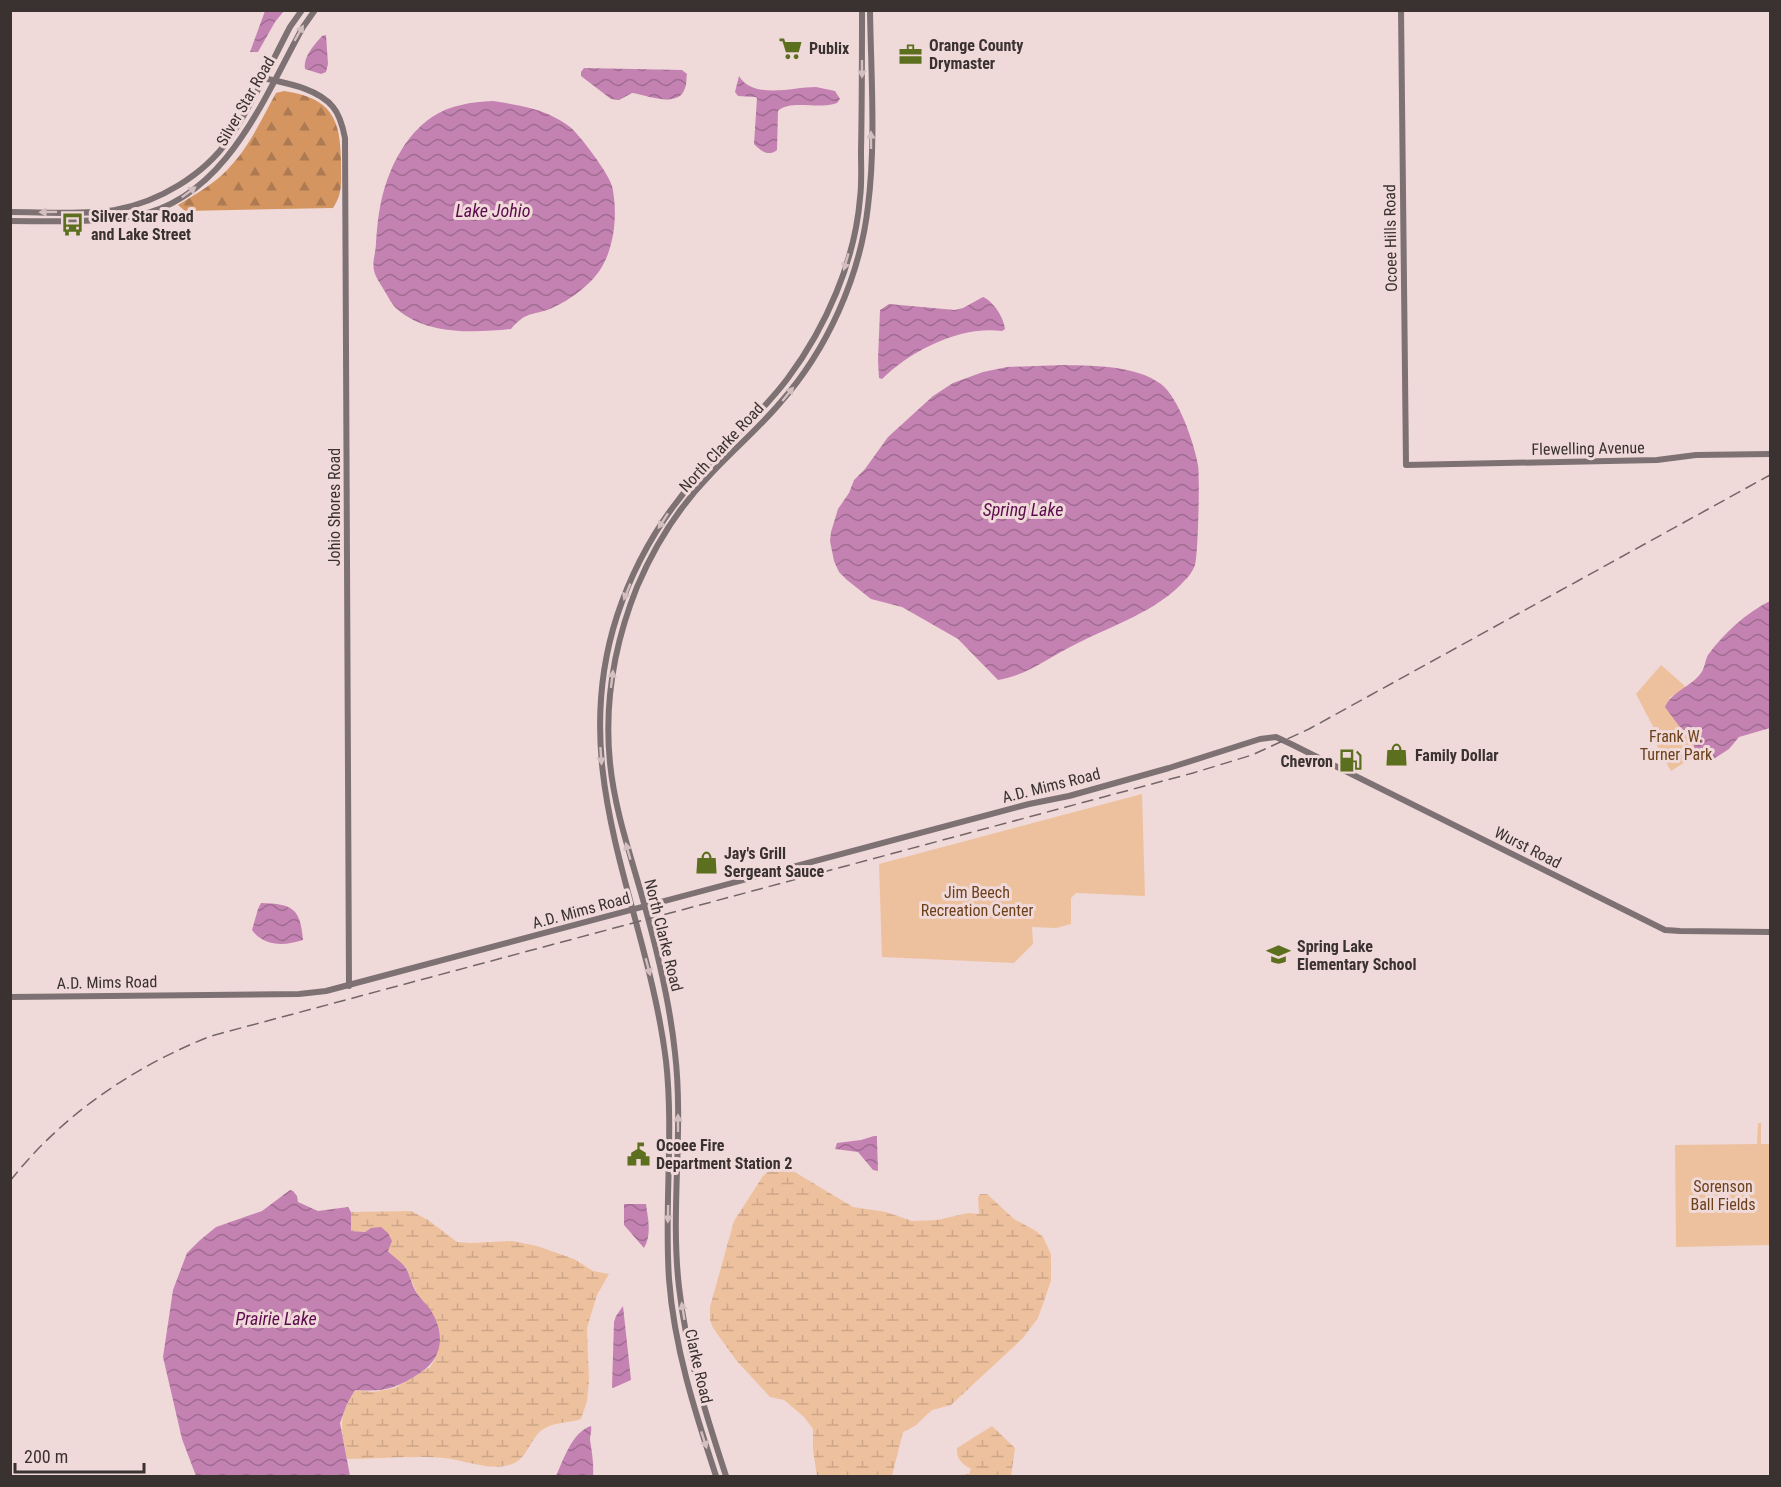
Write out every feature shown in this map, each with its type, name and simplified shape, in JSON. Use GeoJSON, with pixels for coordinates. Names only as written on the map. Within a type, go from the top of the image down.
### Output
{"type":"FeatureCollection","features":[{"type":"Feature","properties":{"kind":"street","name":"Silver Star Road"},"geometry":{"type":"LineString","coordinates":[[10,212],[114,210],[139,204],[163,194],[203,167],[218,153],[239,123],[290,27],[302,10]]}},
{"type":"Feature","properties":{"kind":"street","name":"Silver Star Road"},"geometry":{"type":"LineString","coordinates":[[10,221],[116,218],[162,208],[179,199],[216,170],[229,156],[315,10]]}},
{"type":"Feature","properties":{"kind":"street","name":"North Clarke Road"},"geometry":{"type":"LineString","coordinates":[[669,1259],[669,1119],[666,1064],[651,981],[610,822],[602,773],[599,736],[600,703],[609,647],[617,616],[649,543],[664,518],[701,473],[769,402],[788,378],[812,342],[832,304],[851,245],[860,198],[862,10]]}},
{"type":"Feature","properties":{"kind":"street","name":"North Clarke Road"},"geometry":{"type":"LineString","coordinates":[[677,1260],[677,1073],[670,1018],[645,907],[619,819],[610,764],[610,700],[621,635],[645,570],[667,530],[706,479],[779,405],[796,384],[826,336],[840,306],[860,246],[868,206],[871,162],[870,10]]}},
{"type":"Feature","properties":{"kind":"street","name":"Ocoee Hills Road"},"geometry":{"type":"LineString","coordinates":[[1401,10],[1406,465]]}},
{"type":"Feature","properties":{"kind":"street","name":"Johio Shores Road"},"geometry":{"type":"LineString","coordinates":[[263,78],[308,90],[322,97],[334,107],[345,138],[349,986]]}},
{"type":"Feature","properties":{"kind":"street","name":"Flewelling Avenue"},"geometry":{"type":"LineString","coordinates":[[1406,465],[1657,460],[1696,456],[1770,454]]}},
{"type":"Feature","properties":{"kind":"street","name":"A.D. Mims Road"},"geometry":{"type":"LineString","coordinates":[[10,997],[299,994],[349,986],[1029,804],[1069,796],[1260,739],[1276,737],[1285,741]]}},
{"type":"Feature","properties":{"kind":"street","name":"Wurst Road"},"geometry":{"type":"LineString","coordinates":[[1285,741],[1665,930],[1770,932]]}},
{"type":"Feature","properties":{"kind":"street","name":"Clarke Road"},"geometry":{"type":"LineString","coordinates":[[669,1259],[669,1280],[679,1348],[716,1476]]}},
{"type":"Feature","properties":{"kind":"street","name":"Clarke Road"},"geometry":{"type":"LineString","coordinates":[[677,1260],[679,1286],[693,1362],[726,1476]]}},
{"type":"Feature","properties":{"kind":"green space"},"geometry":{"type":"Polygon","coordinates":[[[284,91],[300,94],[323,105],[336,123],[341,148],[341,182],[340,192],[333,208],[185,211],[178,205],[211,184],[236,161],[276,93],[284,91]]]}},
{"type":"Feature","properties":{"kind":"green space","name":"Frank W. Turner Park"},"geometry":{"type":"Polygon","coordinates":[[[1661,665],[1686,687],[1669,698],[1679,726],[1692,737],[1695,751],[1698,754],[1671,771],[1654,740],[1658,736],[1636,694],[1661,665]]]}},
{"type":"Feature","properties":{"kind":"green space","name":"Jim Beech Recreation Center"},"geometry":{"type":"Polygon","coordinates":[[[1142,794],[1145,896],[1076,893],[1071,898],[1071,924],[1056,928],[1032,927],[1033,944],[1014,963],[882,957],[879,864],[1142,794]]]}},
{"type":"Feature","properties":{"kind":"green space","name":"Sorenson Ball Fields"},"geometry":{"type":"Polygon","coordinates":[[[1758,1123],[1761,1123],[1761,1144],[1770,1144],[1770,1245],[1676,1247],[1675,1145],[1757,1144],[1758,1123]]]}},
{"type":"Feature","properties":{"kind":"green space"},"geometry":{"type":"Polygon","coordinates":[[[780,1168],[793,1171],[853,1207],[886,1212],[912,1221],[937,1220],[968,1213],[979,1214],[978,1197],[980,1194],[987,1194],[1014,1219],[1043,1237],[1051,1254],[1051,1281],[1038,1318],[1023,1338],[951,1405],[932,1410],[915,1426],[903,1432],[892,1476],[817,1476],[813,1429],[804,1417],[784,1400],[770,1397],[736,1360],[713,1328],[710,1320],[710,1307],[734,1221],[763,1176],[769,1171],[780,1168]]]}},
{"type":"Feature","properties":{"kind":"green space"},"geometry":{"type":"Polygon","coordinates":[[[411,1211],[428,1220],[457,1242],[512,1241],[537,1246],[574,1259],[593,1271],[609,1274],[597,1295],[587,1328],[589,1381],[587,1401],[581,1419],[551,1425],[542,1430],[521,1458],[512,1464],[495,1467],[432,1457],[347,1459],[342,1424],[345,1409],[355,1390],[373,1392],[395,1388],[430,1367],[435,1359],[430,1310],[418,1296],[406,1267],[394,1258],[371,1228],[365,1232],[351,1231],[351,1212],[411,1211]]]}},
{"type":"Feature","properties":{"kind":"green space"},"geometry":{"type":"Polygon","coordinates":[[[992,1426],[1015,1448],[1011,1476],[951,1476],[969,1474],[971,1469],[960,1461],[957,1448],[992,1426]]]}},
{"type":"Feature","properties":{"kind":"water"},"geometry":{"type":"Polygon","coordinates":[[[265,11],[284,11],[258,52],[250,52],[265,11]]]}},
{"type":"Feature","properties":{"kind":"water"},"geometry":{"type":"Polygon","coordinates":[[[326,35],[328,64],[326,72],[321,74],[305,69],[310,51],[322,36],[326,35]]]}},
{"type":"Feature","properties":{"kind":"water"},"geometry":{"type":"Polygon","coordinates":[[[584,68],[682,70],[687,74],[686,85],[682,94],[676,98],[662,99],[632,93],[619,100],[611,99],[581,76],[584,68]]]}},
{"type":"Feature","properties":{"kind":"water"},"geometry":{"type":"Polygon","coordinates":[[[739,76],[754,88],[774,90],[816,87],[835,91],[840,99],[837,103],[830,105],[783,107],[778,111],[777,150],[768,153],[754,144],[757,98],[738,96],[735,92],[739,76]]]}},
{"type":"Feature","properties":{"kind":"water","name":"Lake Johio"},"geometry":{"type":"Polygon","coordinates":[[[493,101],[543,112],[575,131],[610,180],[615,207],[612,240],[600,270],[585,286],[560,304],[527,316],[511,329],[466,331],[436,328],[422,324],[397,309],[376,276],[374,262],[381,202],[393,166],[405,144],[422,125],[432,117],[453,107],[493,101]]]}},
{"type":"Feature","properties":{"kind":"water"},"geometry":{"type":"Polygon","coordinates":[[[983,297],[998,311],[1005,329],[970,332],[937,342],[907,359],[882,379],[879,378],[880,310],[889,304],[955,310],[983,297]]]}},
{"type":"Feature","properties":{"kind":"water","name":"Spring Lake"},"geometry":{"type":"Polygon","coordinates":[[[1064,365],[1114,368],[1139,373],[1161,384],[1174,399],[1189,433],[1198,465],[1195,565],[1188,577],[1162,601],[1028,670],[998,680],[958,639],[902,607],[871,599],[847,580],[839,572],[834,561],[830,541],[831,532],[838,509],[849,493],[854,480],[865,469],[888,437],[933,396],[953,383],[983,372],[1007,367],[1064,365]]]}},
{"type":"Feature","properties":{"kind":"water"},"geometry":{"type":"Polygon","coordinates":[[[1770,601],[1770,728],[1739,737],[1729,749],[1712,760],[1702,758],[1695,751],[1692,737],[1679,726],[1665,707],[1672,697],[1697,678],[1708,655],[1728,631],[1752,611],[1770,601]]]}},
{"type":"Feature","properties":{"kind":"water"},"geometry":{"type":"Polygon","coordinates":[[[261,903],[281,905],[293,910],[300,921],[303,940],[275,944],[257,936],[252,930],[261,903]]]}},
{"type":"Feature","properties":{"kind":"water"},"geometry":{"type":"Polygon","coordinates":[[[877,1136],[878,1171],[873,1170],[858,1152],[835,1149],[837,1143],[877,1136]]]}},
{"type":"Feature","properties":{"kind":"water","name":"Prairie Lake"},"geometry":{"type":"Polygon","coordinates":[[[290,1190],[297,1196],[298,1202],[318,1211],[348,1207],[351,1212],[351,1231],[365,1232],[371,1228],[381,1227],[388,1233],[392,1241],[388,1251],[406,1267],[416,1292],[435,1318],[440,1335],[438,1352],[428,1367],[404,1383],[382,1390],[355,1390],[340,1423],[350,1476],[196,1476],[182,1439],[163,1357],[173,1290],[187,1253],[199,1241],[216,1227],[262,1211],[290,1190]]]}},
{"type":"Feature","properties":{"kind":"water"},"geometry":{"type":"Polygon","coordinates":[[[624,1204],[646,1204],[649,1232],[644,1248],[624,1225],[624,1204]]]}},
{"type":"Feature","properties":{"kind":"water"},"geometry":{"type":"Polygon","coordinates":[[[623,1306],[631,1380],[613,1388],[614,1322],[623,1306]]]}},
{"type":"Feature","properties":{"kind":"water"},"geometry":{"type":"Polygon","coordinates":[[[591,1426],[593,1476],[556,1476],[574,1440],[584,1429],[591,1426]]]}},
{"type":"Feature","properties":{"kind":"railway"},"geometry":{"type":"LineString","coordinates":[[10,1181],[53,1134],[101,1095],[154,1062],[211,1036],[1193,773],[1252,755],[1309,729],[1770,475]]}},
{"type":"Feature","properties":{"kind":"place","name":"Publix"},"geometry":{"type":"Point","coordinates":[791,48]}},
{"type":"Feature","properties":{"kind":"place","name":"Orange County Drymaster"},"geometry":{"type":"Point","coordinates":[911,54]}},
{"type":"Feature","properties":{"kind":"place","name":"Silver Star Road and Lake Street"},"geometry":{"type":"Point","coordinates":[73,225]}},
{"type":"Feature","properties":{"kind":"place","name":"Family Dollar"},"geometry":{"type":"Point","coordinates":[1397,755]}},
{"type":"Feature","properties":{"kind":"place","name":"Chevron"},"geometry":{"type":"Point","coordinates":[1351,761]}},
{"type":"Feature","properties":{"kind":"place","name":"Jay's Grill Sergeant Sauce"},"geometry":{"type":"Point","coordinates":[706,862]}},
{"type":"Feature","properties":{"kind":"place","name":"Spring Lake Elementary School"},"geometry":{"type":"Point","coordinates":[1279,955]}},
{"type":"Feature","properties":{"kind":"place","name":"Ocoee Fire Department Station 2"},"geometry":{"type":"Point","coordinates":[638,1154]}}]}
